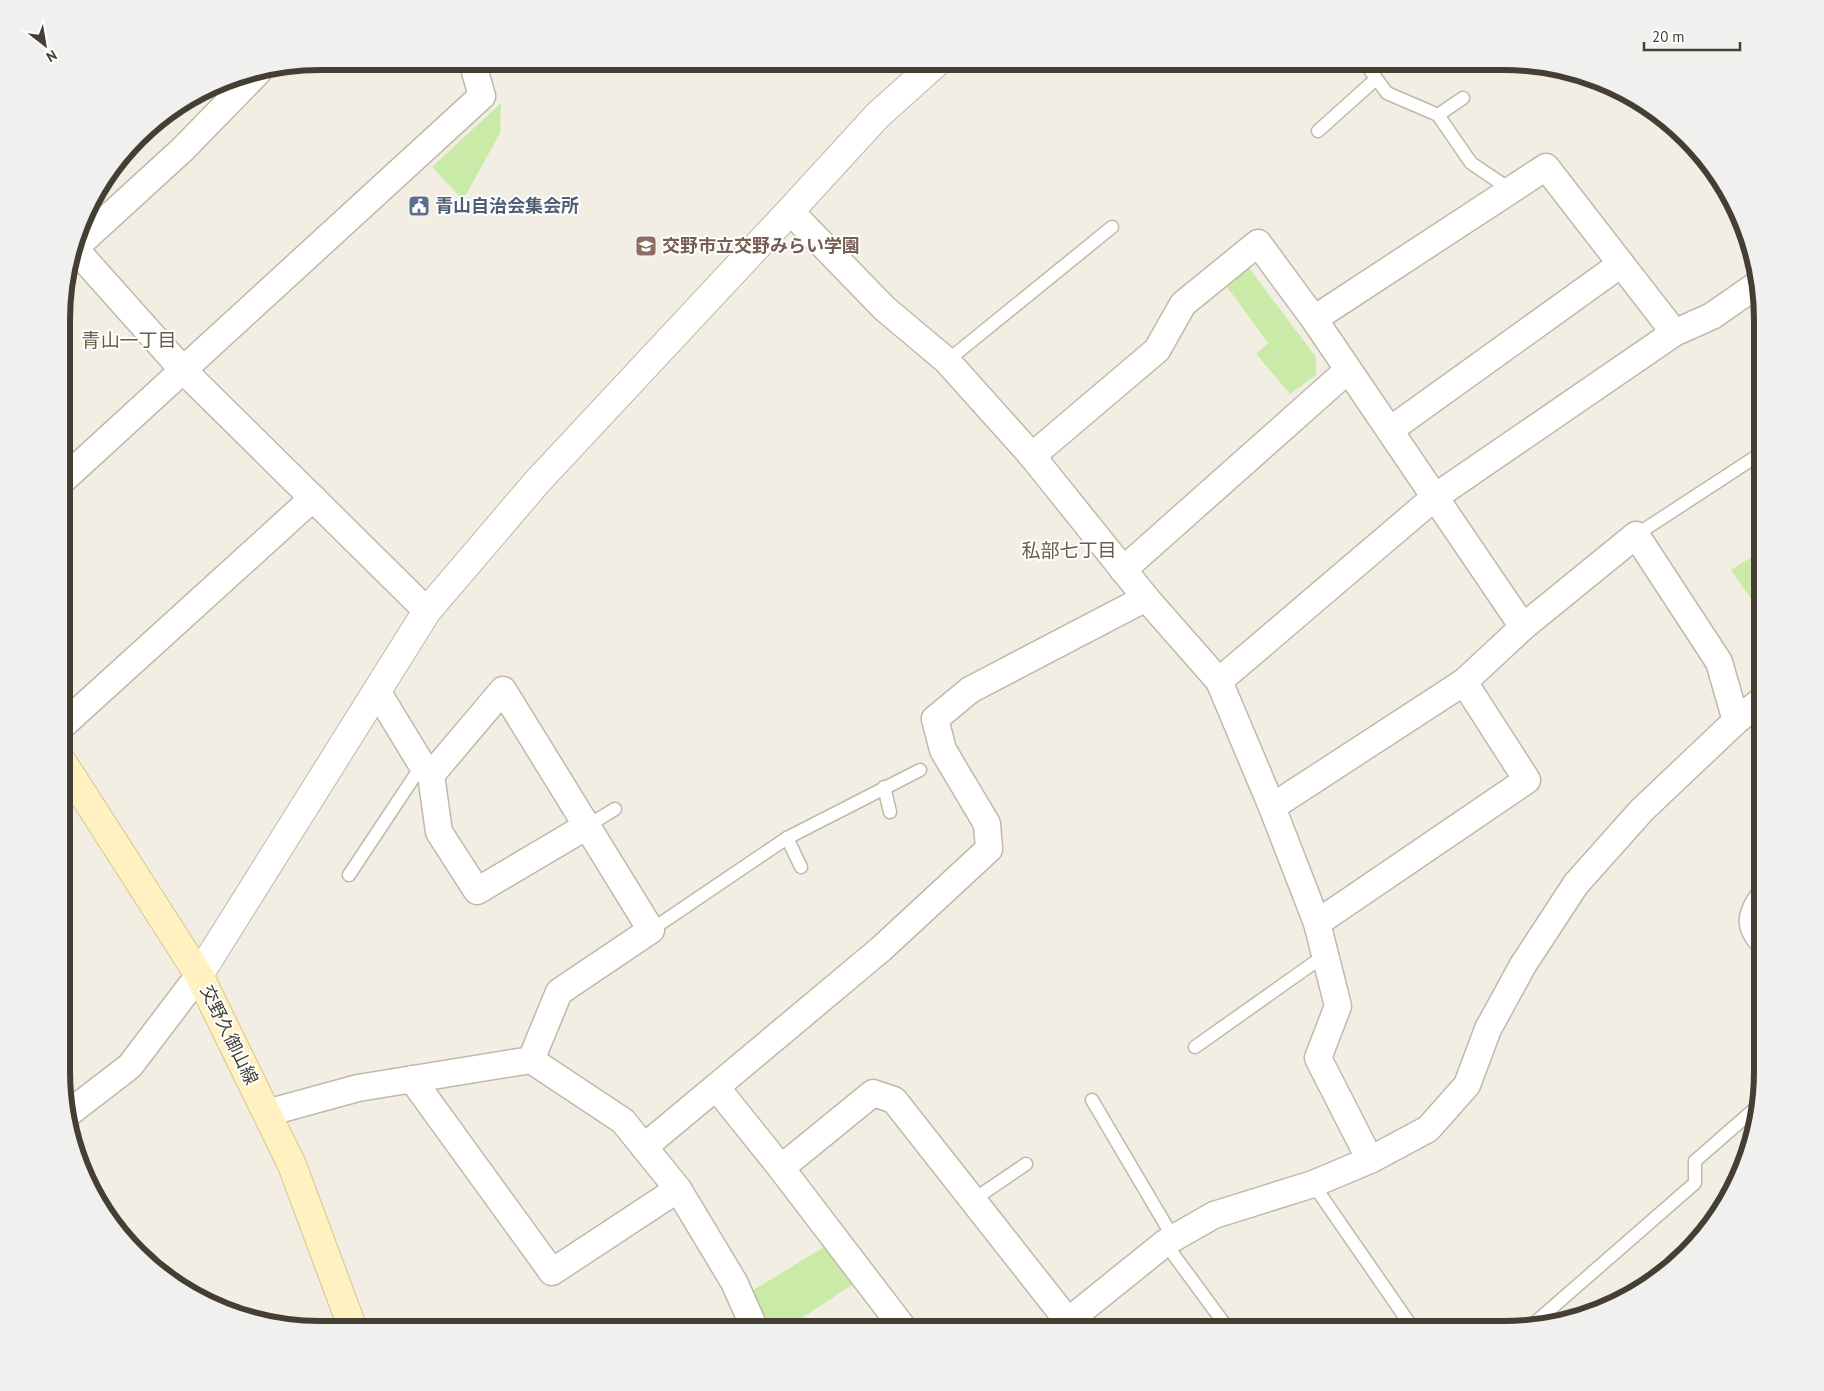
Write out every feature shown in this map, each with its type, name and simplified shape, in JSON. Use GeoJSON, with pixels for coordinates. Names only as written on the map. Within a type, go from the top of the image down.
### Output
{"type":"FeatureCollection","features":[{"type":"Feature","properties":{"kind":"main road","name":"交野久御山線"},"geometry":{"type":"LineString","coordinates":[[70,775],[199,974],[292,1165],[350,1321]]}},
{"type":"Feature","properties":{"kind":"street"},"geometry":{"type":"LineString","coordinates":[[70,474],[482,96],[475,70]]}},
{"type":"Feature","properties":{"kind":"street"},"geometry":{"type":"LineString","coordinates":[[73,1110],[130,1066],[199,974],[427,611],[536,482],[790,211],[878,114],[928,70]]}},
{"type":"Feature","properties":{"kind":"street"},"geometry":{"type":"LineString","coordinates":[[83,241],[183,149],[250,80]]}},
{"type":"Feature","properties":{"kind":"street"},"geometry":{"type":"LineString","coordinates":[[1314,319],[1546,167],[1670,327]]}},
{"type":"Feature","properties":{"kind":"street"},"geometry":{"type":"LineString","coordinates":[[790,211],[884,308],[947,361],[1032,456],[1146,598],[1219,681],[1272,807],[1317,923],[1338,1006],[1318,1058],[1370,1160]]}},
{"type":"Feature","properties":{"kind":"street"},"geometry":{"type":"LineString","coordinates":[[1032,456],[1157,350],[1183,304],[1258,243],[1314,319],[1523,627]]}},
{"type":"Feature","properties":{"kind":"street"},"geometry":{"type":"LineString","coordinates":[[79,254],[183,370],[427,611]]}},
{"type":"Feature","properties":{"kind":"street"},"geometry":{"type":"LineString","coordinates":[[1390,430],[1621,264]]}},
{"type":"Feature","properties":{"kind":"street"},"geometry":{"type":"LineString","coordinates":[[1219,681],[1435,497],[1674,333],[1712,316],[1752,288]]}},
{"type":"Feature","properties":{"kind":"street"},"geometry":{"type":"LineString","coordinates":[[1124,570],[1348,370]]}},
{"type":"Feature","properties":{"kind":"street"},"geometry":{"type":"LineString","coordinates":[[70,719],[313,498]]}},
{"type":"Feature","properties":{"kind":"street"},"geometry":{"type":"LineString","coordinates":[[1272,807],[1464,682],[1523,627],[1636,535],[1719,662],[1736,722]]}},
{"type":"Feature","properties":{"kind":"street"},"geometry":{"type":"LineString","coordinates":[[644,1147],[880,949],[989,849],[988,824],[943,750],[935,719],[970,690],[1146,598]]}},
{"type":"Feature","properties":{"kind":"street"},"geometry":{"type":"LineString","coordinates":[[1317,923],[1527,780],[1464,682]]}},
{"type":"Feature","properties":{"kind":"street"},"geometry":{"type":"LineString","coordinates":[[427,770],[502,690],[651,930],[559,992],[531,1060]]}},
{"type":"Feature","properties":{"kind":"street"},"geometry":{"type":"LineString","coordinates":[[377,691],[427,770],[439,832],[477,891],[587,826]]}},
{"type":"Feature","properties":{"kind":"street"},"geometry":{"type":"LineString","coordinates":[[1067,1321],[1169,1241],[1214,1215],[1313,1184],[1370,1160],[1428,1129],[1467,1084],[1488,1029],[1523,965],[1576,884],[1642,810],[1754,707]]}},
{"type":"Feature","properties":{"kind":"street"},"geometry":{"type":"LineString","coordinates":[[266,1113],[358,1088],[531,1060],[623,1121],[678,1189],[734,1282],[751,1321]]}},
{"type":"Feature","properties":{"kind":"street"},"geometry":{"type":"LineString","coordinates":[[412,1079],[552,1272],[678,1189]]}},
{"type":"Feature","properties":{"kind":"street"},"geometry":{"type":"LineString","coordinates":[[716,1087],[781,1168],[897,1321]]}},
{"type":"Feature","properties":{"kind":"street"},"geometry":{"type":"LineString","coordinates":[[781,1168],[873,1093],[894,1100],[973,1200],[1059,1321]]}},
{"type":"Feature","properties":{"kind":"lane"},"geometry":{"type":"LineString","coordinates":[[1370,70],[1387,93],[1438,115],[1471,163],[1511,190]]}},
{"type":"Feature","properties":{"kind":"lane"},"geometry":{"type":"LineString","coordinates":[[1318,131],[1376,79]]}},
{"type":"Feature","properties":{"kind":"lane"},"geometry":{"type":"LineString","coordinates":[[1438,115],[1463,98]]}},
{"type":"Feature","properties":{"kind":"lane"},"geometry":{"type":"LineString","coordinates":[[947,361],[1112,227]]}},
{"type":"Feature","properties":{"kind":"lane"},"geometry":{"type":"LineString","coordinates":[[1636,535],[1754,458]]}},
{"type":"Feature","properties":{"kind":"lane"},"geometry":{"type":"LineString","coordinates":[[350,875],[427,770]]}},
{"type":"Feature","properties":{"kind":"lane"},"geometry":{"type":"LineString","coordinates":[[651,930],[787,838],[920,770]]}},
{"type":"Feature","properties":{"kind":"lane"},"geometry":{"type":"LineString","coordinates":[[884,787],[890,812]]}},
{"type":"Feature","properties":{"kind":"lane"},"geometry":{"type":"LineString","coordinates":[[587,826],[615,809]]}},
{"type":"Feature","properties":{"kind":"lane"},"geometry":{"type":"LineString","coordinates":[[787,838],[801,867]]}},
{"type":"Feature","properties":{"kind":"lane"},"geometry":{"type":"LineString","coordinates":[[1754,899],[1748,908],[1745,924],[1754,941]]}},
{"type":"Feature","properties":{"kind":"lane"},"geometry":{"type":"LineString","coordinates":[[1195,1048],[1325,955]]}},
{"type":"Feature","properties":{"kind":"lane"},"geometry":{"type":"LineString","coordinates":[[1092,1100],[1169,1241],[1223,1321]]}},
{"type":"Feature","properties":{"kind":"lane"},"geometry":{"type":"LineString","coordinates":[[1540,1318],[1695,1183],[1695,1161],[1750,1113]]}},
{"type":"Feature","properties":{"kind":"lane"},"geometry":{"type":"LineString","coordinates":[[973,1200],[1026,1164]]}},
{"type":"Feature","properties":{"kind":"lane"},"geometry":{"type":"LineString","coordinates":[[1313,1184],[1408,1321]]}},
{"type":"Feature","properties":{"kind":"green space"},"geometry":{"type":"Polygon","coordinates":[[[501,103],[500,133],[463,200],[432,167],[501,103]]]}},
{"type":"Feature","properties":{"kind":"green space"},"geometry":{"type":"Polygon","coordinates":[[[1249,268],[1316,357],[1316,375],[1290,394],[1256,354],[1268,343],[1225,284],[1249,268]]]}},
{"type":"Feature","properties":{"kind":"green space"},"geometry":{"type":"Polygon","coordinates":[[[1754,556],[1754,603],[1731,570],[1754,556]]]}},
{"type":"Feature","properties":{"kind":"green space"},"geometry":{"type":"Polygon","coordinates":[[[826,1246],[855,1283],[797,1321],[763,1321],[750,1292],[826,1246]]]}},
{"type":"Feature","properties":{"kind":"place","name":"青山自治会集会所"},"geometry":{"type":"Point","coordinates":[419,206]}},
{"type":"Feature","properties":{"kind":"place","name":"交野市立交野みらい学園"},"geometry":{"type":"Point","coordinates":[646,246]}},
{"type":"Feature","properties":{"kind":"district","name":"青山一丁目"},"geometry":{"type":"Point","coordinates":[129,340]}},
{"type":"Feature","properties":{"kind":"district","name":"私部七丁目"},"geometry":{"type":"Point","coordinates":[1069,550]}}]}
